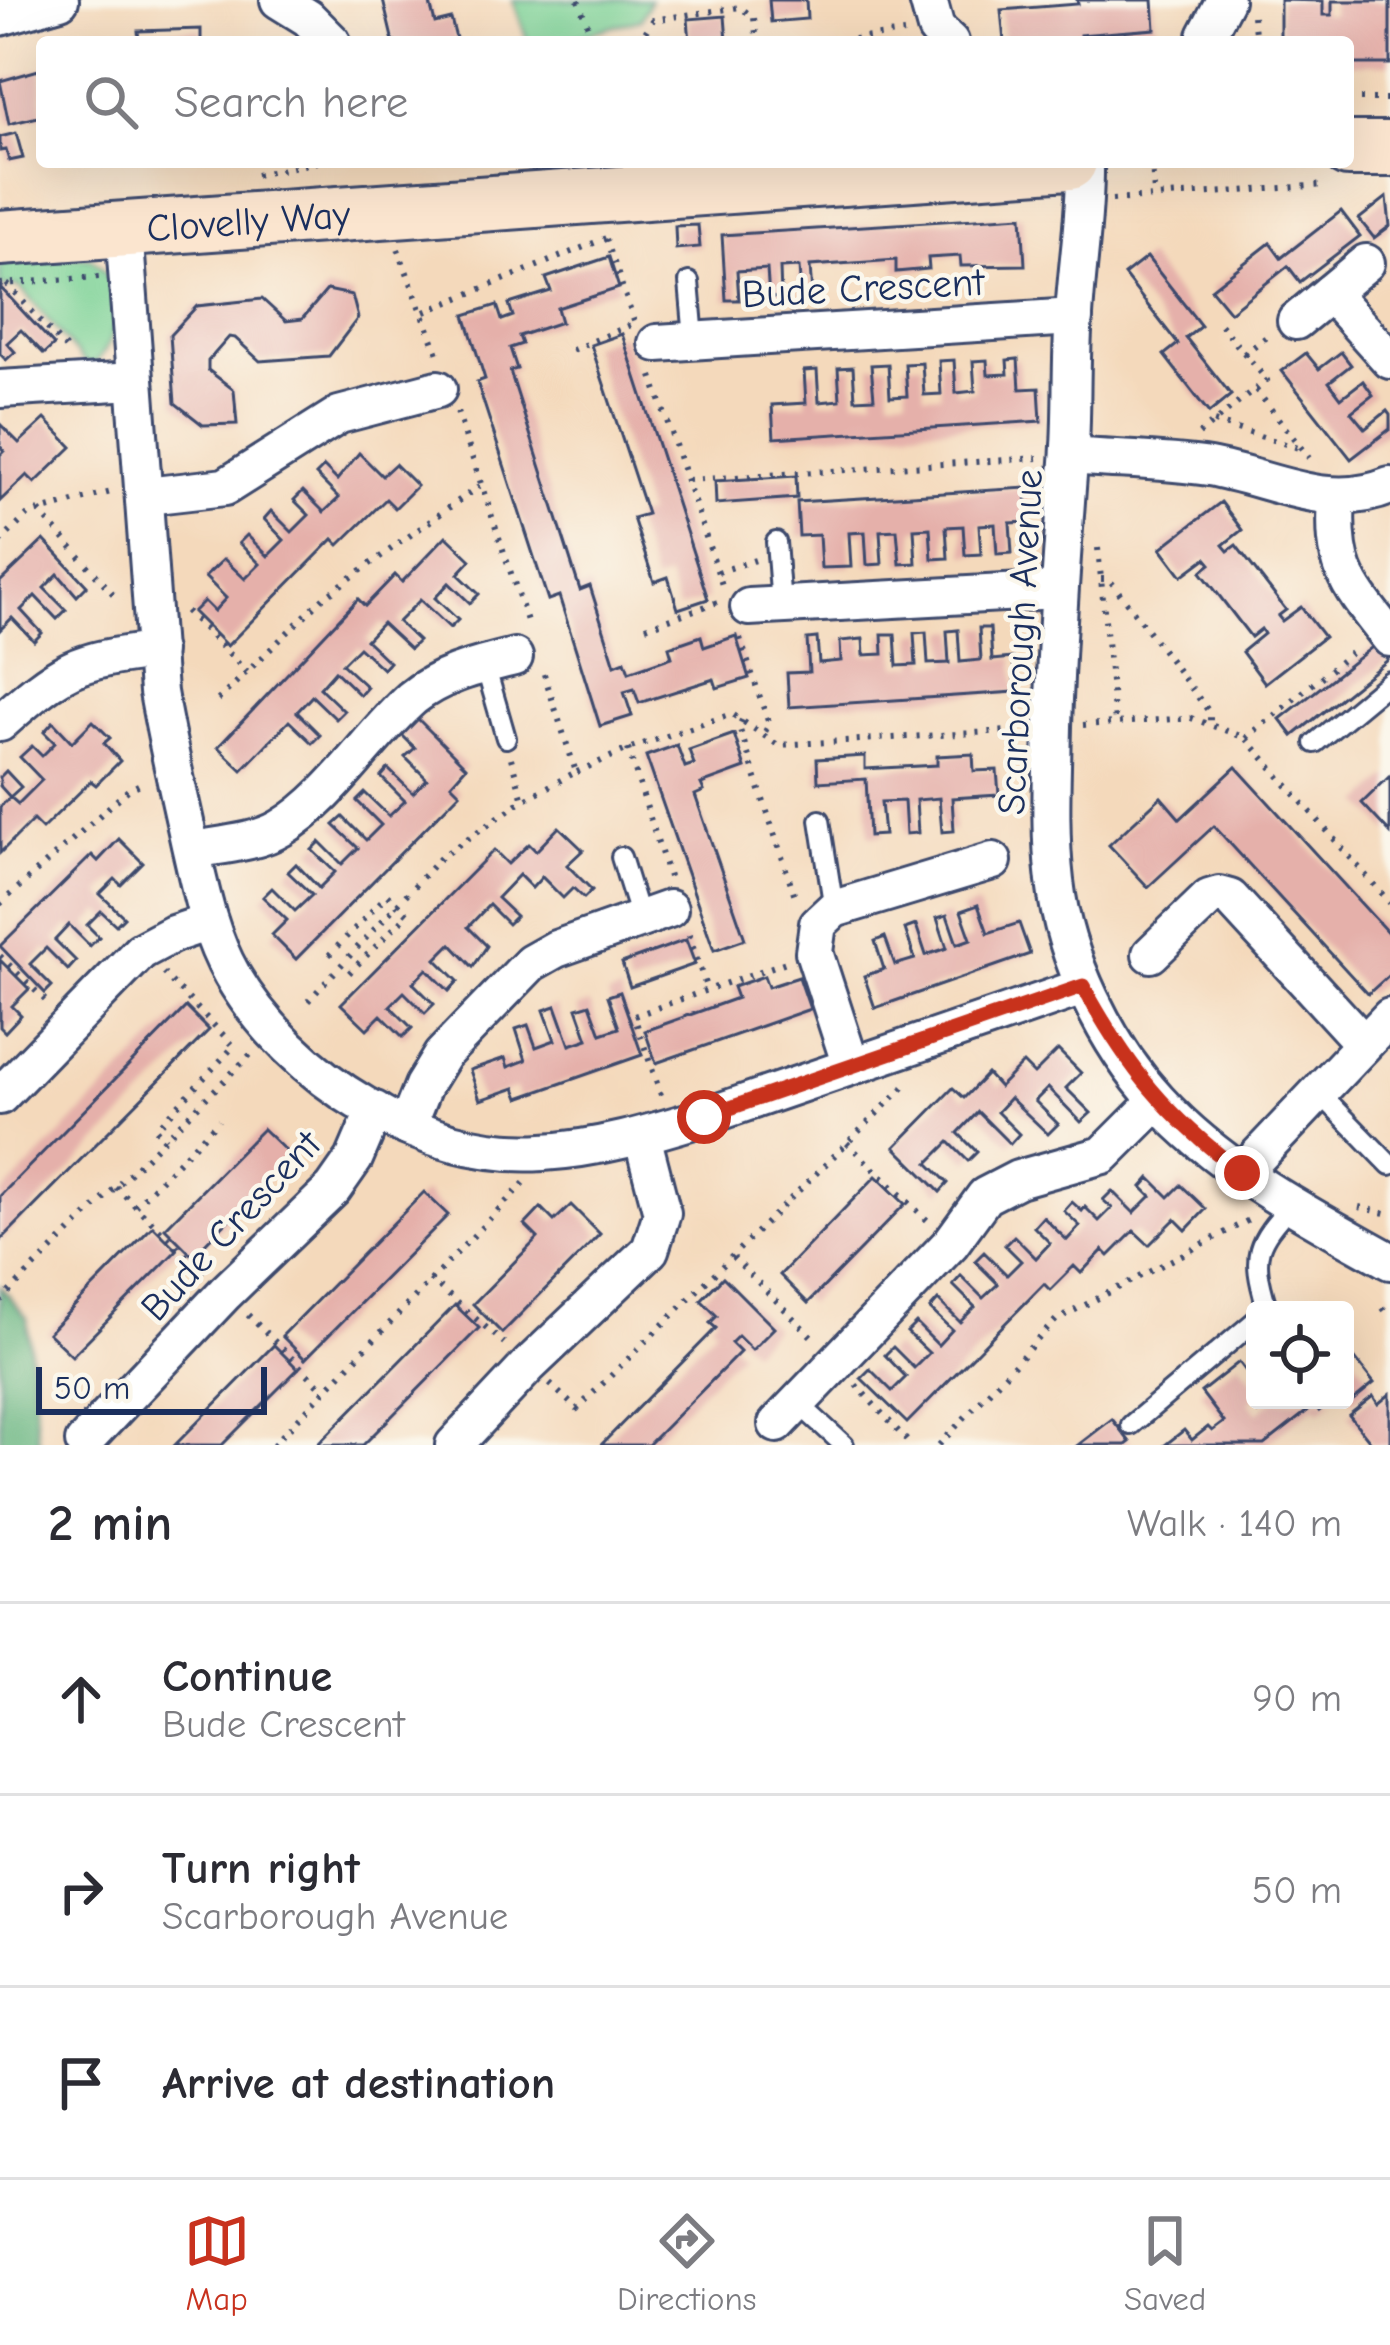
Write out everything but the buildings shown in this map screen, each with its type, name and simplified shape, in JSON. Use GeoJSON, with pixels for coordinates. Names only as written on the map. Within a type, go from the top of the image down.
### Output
{"type":"FeatureCollection","features":[{"type":"Feature","properties":{"kind":"street"},"geometry":{"type":"LineString","coordinates":[[0,16],[60,0]]}},
{"type":"Feature","properties":{"kind":"street"},"geometry":{"type":"LineString","coordinates":[[279,0],[326,36]]}},
{"type":"Feature","properties":{"kind":"street"},"geometry":{"type":"LineString","coordinates":[[928,0],[936,29],[944,36]]}},
{"type":"Feature","properties":{"kind":"street"},"geometry":{"type":"LineString","coordinates":[[1208,36],[1225,0]]}},
{"type":"Feature","properties":{"kind":"street"},"geometry":{"type":"LineString","coordinates":[[1354,149],[1390,148]]}},
{"type":"Feature","properties":{"kind":"street","name":"Clovelly Way"},"geometry":{"type":"LineString","coordinates":[[2,269],[125,252],[1006,168]]}},
{"type":"Feature","properties":{"kind":"street","name":"Scarborough Avenue"},"geometry":{"type":"LineString","coordinates":[[1084,168],[1070,456],[1057,590],[1051,802],[1055,885],[1083,986],[1119,1051],[1157,1101],[1242,1173],[1281,1215],[1390,1261]]}},
{"type":"Feature","properties":{"kind":"street","name":"Bude Crescent"},"geometry":{"type":"LineString","coordinates":[[125,252],[116,382],[145,491],[158,692],[172,768],[209,922],[231,974],[265,1021],[308,1066],[391,1118],[480,1147],[538,1153],[657,1131],[1083,986]]}},
{"type":"Feature","properties":{"kind":"street"},"geometry":{"type":"LineString","coordinates":[[1296,321],[1366,263]]}},
{"type":"Feature","properties":{"kind":"street"},"geometry":{"type":"LineString","coordinates":[[1330,293],[1390,360]]}},
{"type":"Feature","properties":{"kind":"street","name":"Bude Crescent"},"geometry":{"type":"LineString","coordinates":[[646,345],[1074,317]]}},
{"type":"Feature","properties":{"kind":"street"},"geometry":{"type":"LineString","coordinates":[[0,389],[116,382]]}},
{"type":"Feature","properties":{"kind":"street"},"geometry":{"type":"LineString","coordinates":[[145,491],[225,487],[339,415],[438,389]]}},
{"type":"Feature","properties":{"kind":"street"},"geometry":{"type":"LineString","coordinates":[[1070,456],[1209,467],[1330,497],[1371,494],[1390,486]]}},
{"type":"Feature","properties":{"kind":"street"},"geometry":{"type":"LineString","coordinates":[[1330,497],[1334,542],[1344,575],[1386,633]]}},
{"type":"Feature","properties":{"kind":"street"},"geometry":{"type":"LineString","coordinates":[[755,611],[1057,590]]}},
{"type":"Feature","properties":{"kind":"street"},"geometry":{"type":"LineString","coordinates":[[0,723],[68,668],[156,651]]}},
{"type":"Feature","properties":{"kind":"street"},"geometry":{"type":"LineString","coordinates":[[192,850],[281,829],[332,784],[414,696],[456,672],[499,661]]}},
{"type":"Feature","properties":{"kind":"street"},"geometry":{"type":"LineString","coordinates":[[851,1066],[814,952],[818,924],[834,909],[993,861]]}},
{"type":"Feature","properties":{"kind":"street"},"geometry":{"type":"LineString","coordinates":[[1151,954],[1209,898],[1230,898],[1363,1042]]}},
{"type":"Feature","properties":{"kind":"street","name":"Bude Crescent"},"geometry":{"type":"LineString","coordinates":[[84,1442],[225,1293],[333,1190],[354,1159],[423,1086],[442,1054],[532,963],[665,905]]}},
{"type":"Feature","properties":{"kind":"street"},"geometry":{"type":"LineString","coordinates":[[0,1096],[141,951],[209,922]]}},
{"type":"Feature","properties":{"kind":"street"},"geometry":{"type":"LineString","coordinates":[[1242,1173],[1390,1017]]}},
{"type":"Feature","properties":{"kind":"street"},"geometry":{"type":"LineString","coordinates":[[787,1413],[951,1243],[985,1196],[1018,1179],[1102,1155],[1157,1101]]}},
{"type":"Feature","properties":{"kind":"street"},"geometry":{"type":"LineString","coordinates":[[454,1445],[650,1250],[662,1214],[657,1131]]}},
{"type":"Feature","properties":{"kind":"lane"},"geometry":{"type":"LineString","coordinates":[[689,282],[694,339]]}},
{"type":"Feature","properties":{"kind":"lane"},"geometry":{"type":"LineString","coordinates":[[755,611],[777,547]]}},
{"type":"Feature","properties":{"kind":"lane"},"geometry":{"type":"LineString","coordinates":[[499,661],[506,738]]}},
{"type":"Feature","properties":{"kind":"lane"},"geometry":{"type":"LineString","coordinates":[[1315,743],[1390,681]]}},
{"type":"Feature","properties":{"kind":"lane"},"geometry":{"type":"LineString","coordinates":[[820,820],[834,909]]}},
{"type":"Feature","properties":{"kind":"lane"},"geometry":{"type":"LineString","coordinates":[[621,857],[665,905]]}},
{"type":"Feature","properties":{"kind":"lane"},"geometry":{"type":"LineString","coordinates":[[1318,1091],[1390,1165]]}},
{"type":"Feature","properties":{"kind":"lane"},"geometry":{"type":"LineString","coordinates":[[1265,1301],[1256,1252],[1281,1215]]}},
{"type":"Feature","properties":{"kind":"lane"},"geometry":{"type":"LineString","coordinates":[[1131,1425],[1246,1329]]}},
{"type":"Feature","properties":{"kind":"lane"},"geometry":{"type":"LineString","coordinates":[[787,1413],[844,1445]]}},
{"type":"Feature","properties":{"kind":"path"},"geometry":{"type":"LineString","coordinates":[[580,0],[591,36]]}},
{"type":"Feature","properties":{"kind":"path"},"geometry":{"type":"LineString","coordinates":[[643,36],[653,20],[740,8],[754,18],[756,36]]}},
{"type":"Feature","properties":{"kind":"path"},"geometry":{"type":"LineString","coordinates":[[1354,99],[1390,99]]}},
{"type":"Feature","properties":{"kind":"path"},"geometry":{"type":"LineString","coordinates":[[247,178],[291,168]]}},
{"type":"Feature","properties":{"kind":"path"},"geometry":{"type":"LineString","coordinates":[[1152,168],[1154,196]]}},
{"type":"Feature","properties":{"kind":"path"},"geometry":{"type":"LineString","coordinates":[[606,238],[646,345],[727,598],[646,627]]}},
{"type":"Feature","properties":{"kind":"path"},"geometry":{"type":"LineString","coordinates":[[2,269],[125,252]]}},
{"type":"Feature","properties":{"kind":"path"},"geometry":{"type":"LineString","coordinates":[[2,269],[116,382]]}},
{"type":"Feature","properties":{"kind":"path"},"geometry":{"type":"LineString","coordinates":[[1165,464],[1267,380],[1217,321]]}},
{"type":"Feature","properties":{"kind":"path"},"geometry":{"type":"LineString","coordinates":[[572,350],[646,345]]}},
{"type":"Feature","properties":{"kind":"path"},"geometry":{"type":"LineString","coordinates":[[1256,390],[1322,475],[1330,497]]}},
{"type":"Feature","properties":{"kind":"path"},"geometry":{"type":"LineString","coordinates":[[1214,422],[1302,449]]}},
{"type":"Feature","properties":{"kind":"path"},"geometry":{"type":"LineString","coordinates":[[688,480],[1070,456]]}},
{"type":"Feature","properties":{"kind":"path"},"geometry":{"type":"LineString","coordinates":[[218,700],[324,597],[482,484]]}},
{"type":"Feature","properties":{"kind":"path"},"geometry":{"type":"LineString","coordinates":[[0,542],[29,514],[108,492],[145,491]]}},
{"type":"Feature","properties":{"kind":"path"},"geometry":{"type":"LineString","coordinates":[[108,492],[110,514]]}},
{"type":"Feature","properties":{"kind":"path"},"geometry":{"type":"LineString","coordinates":[[39,511],[120,601],[118,579]]}},
{"type":"Feature","properties":{"kind":"path"},"geometry":{"type":"LineString","coordinates":[[1098,538],[1114,723]]}},
{"type":"Feature","properties":{"kind":"path"},"geometry":{"type":"LineString","coordinates":[[718,572],[777,547]]}},
{"type":"Feature","properties":{"kind":"path"},"geometry":{"type":"LineString","coordinates":[[1101,579],[1109,579],[1210,713],[1210,724]]}},
{"type":"Feature","properties":{"kind":"path"},"geometry":{"type":"LineString","coordinates":[[154,611],[184,609],[247,672]]}},
{"type":"Feature","properties":{"kind":"path"},"geometry":{"type":"LineString","coordinates":[[755,611],[769,724],[763,736]]}},
{"type":"Feature","properties":{"kind":"path"},"geometry":{"type":"LineString","coordinates":[[1246,738],[1386,633]]}},
{"type":"Feature","properties":{"kind":"path"},"geometry":{"type":"LineString","coordinates":[[576,772],[732,714],[778,745],[1027,730]]}},
{"type":"Feature","properties":{"kind":"path"},"geometry":{"type":"LineString","coordinates":[[1083,725],[1191,718],[1246,738],[1390,903]]}},
{"type":"Feature","properties":{"kind":"path"},"geometry":{"type":"LineString","coordinates":[[657,1131],[634,1016],[814,952],[739,727],[742,720]]}},
{"type":"Feature","properties":{"kind":"path"},"geometry":{"type":"LineString","coordinates":[[506,738],[523,800]]}},
{"type":"Feature","properties":{"kind":"path"},"geometry":{"type":"LineString","coordinates":[[628,749],[665,905],[707,990]]}},
{"type":"Feature","properties":{"kind":"path"},"geometry":{"type":"LineString","coordinates":[[2,899],[128,790],[172,768]]}},
{"type":"Feature","properties":{"kind":"path"},"geometry":{"type":"LineString","coordinates":[[329,955],[387,895],[408,914],[346,976]]}},
{"type":"Feature","properties":{"kind":"path"},"geometry":{"type":"LineString","coordinates":[[141,951],[234,1046],[156,1129],[165,1139]]}},
{"type":"Feature","properties":{"kind":"path"},"geometry":{"type":"LineString","coordinates":[[0,956],[70,1024]]}},
{"type":"Feature","properties":{"kind":"path"},"geometry":{"type":"LineString","coordinates":[[430,1279],[577,1409],[913,1077],[920,1042]]}},
{"type":"Feature","properties":{"kind":"path"},"geometry":{"type":"LineString","coordinates":[[0,1301],[262,1044]]}},
{"type":"Feature","properties":{"kind":"path"},"geometry":{"type":"LineString","coordinates":[[135,1206],[219,1120]]}},
{"type":"Feature","properties":{"kind":"path"},"geometry":{"type":"LineString","coordinates":[[847,1143],[951,1243]]}},
{"type":"Feature","properties":{"kind":"path"},"geometry":{"type":"LineString","coordinates":[[273,1445],[524,1184],[538,1153]]}},
{"type":"Feature","properties":{"kind":"path"},"geometry":{"type":"LineString","coordinates":[[939,1445],[1056,1320],[1248,1218],[1281,1215]]}},
{"type":"Feature","properties":{"kind":"path"},"geometry":{"type":"LineString","coordinates":[[1383,1308],[1390,1317]]}},
{"type":"Feature","properties":{"kind":"green space"},"geometry":{"type":"Polygon","coordinates":[[[513,0],[650,0],[641,19],[578,36],[526,36],[513,0]]]}},
{"type":"Feature","properties":{"kind":"green space"},"geometry":{"type":"Polygon","coordinates":[[[0,255],[90,258],[102,269],[115,297],[114,329],[89,368],[19,286],[0,287],[0,255]]]}},
{"type":"Feature","properties":{"kind":"green space"},"geometry":{"type":"Polygon","coordinates":[[[0,1286],[27,1318],[42,1445],[0,1445],[0,1286]]]}},
{"type":"Feature","properties":{"kind":"route"},"geometry":{"type":"LineString","coordinates":[[704,1117],[1083,986],[1119,1051],[1157,1101],[1242,1173]]}}]}
